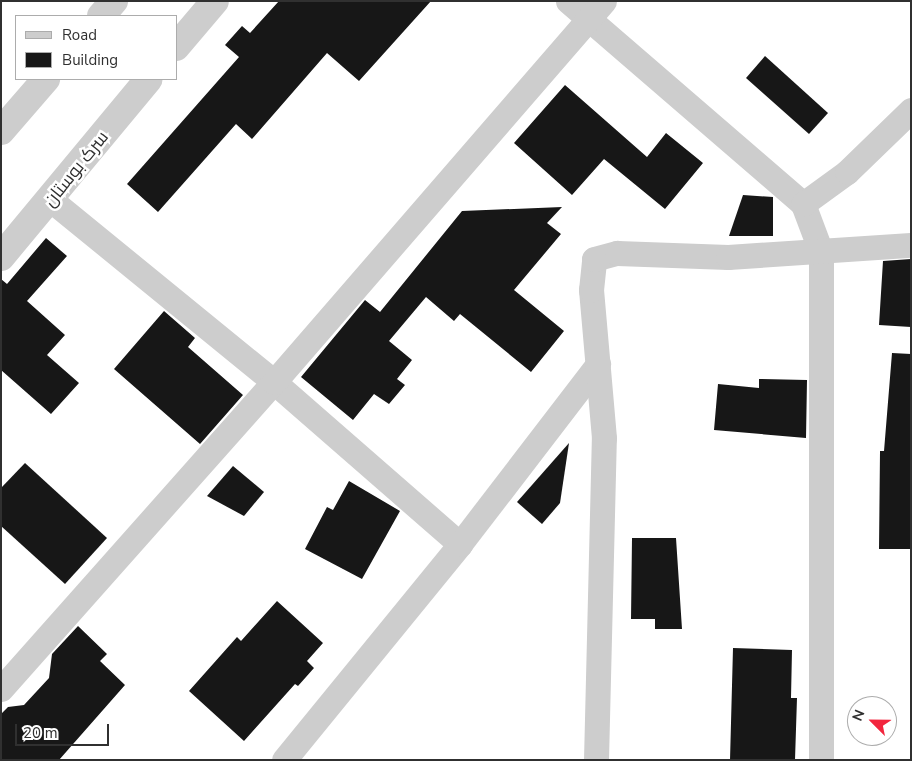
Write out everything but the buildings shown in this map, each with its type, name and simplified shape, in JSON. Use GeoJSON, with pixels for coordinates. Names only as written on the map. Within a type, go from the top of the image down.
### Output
{"type":"FeatureCollection","features":[{"type":"Feature","properties":{"kind":"street"},"geometry":{"type":"LineString","coordinates":[[102,15],[114,1]]}},
{"type":"Feature","properties":{"kind":"street"},"geometry":{"type":"LineString","coordinates":[[178,45],[215,1]]}},
{"type":"Feature","properties":{"kind":"street"},"geometry":{"type":"LineString","coordinates":[[568,1],[597,10],[803,204],[821,252],[821,760]]}},
{"type":"Feature","properties":{"kind":"street"},"geometry":{"type":"LineString","coordinates":[[1,689],[274,382],[597,10]]}},
{"type":"Feature","properties":{"kind":"street"},"geometry":{"type":"LineString","coordinates":[[1,130],[45,80]]}},
{"type":"Feature","properties":{"kind":"street","name":"سرک بوستان"},"geometry":{"type":"LineString","coordinates":[[1,258],[149,80]]}},
{"type":"Feature","properties":{"kind":"street"},"geometry":{"type":"LineString","coordinates":[[803,204],[847,172],[911,110]]}},
{"type":"Feature","properties":{"kind":"street"},"geometry":{"type":"LineString","coordinates":[[51,200],[274,382],[460,544]]}},
{"type":"Feature","properties":{"kind":"street"},"geometry":{"type":"LineString","coordinates":[[596,760],[604,438],[591,290],[594,259],[617,253],[728,257],[911,245]]}},
{"type":"Feature","properties":{"kind":"street"},"geometry":{"type":"LineString","coordinates":[[284,760],[460,544],[598,364]]}}]}
